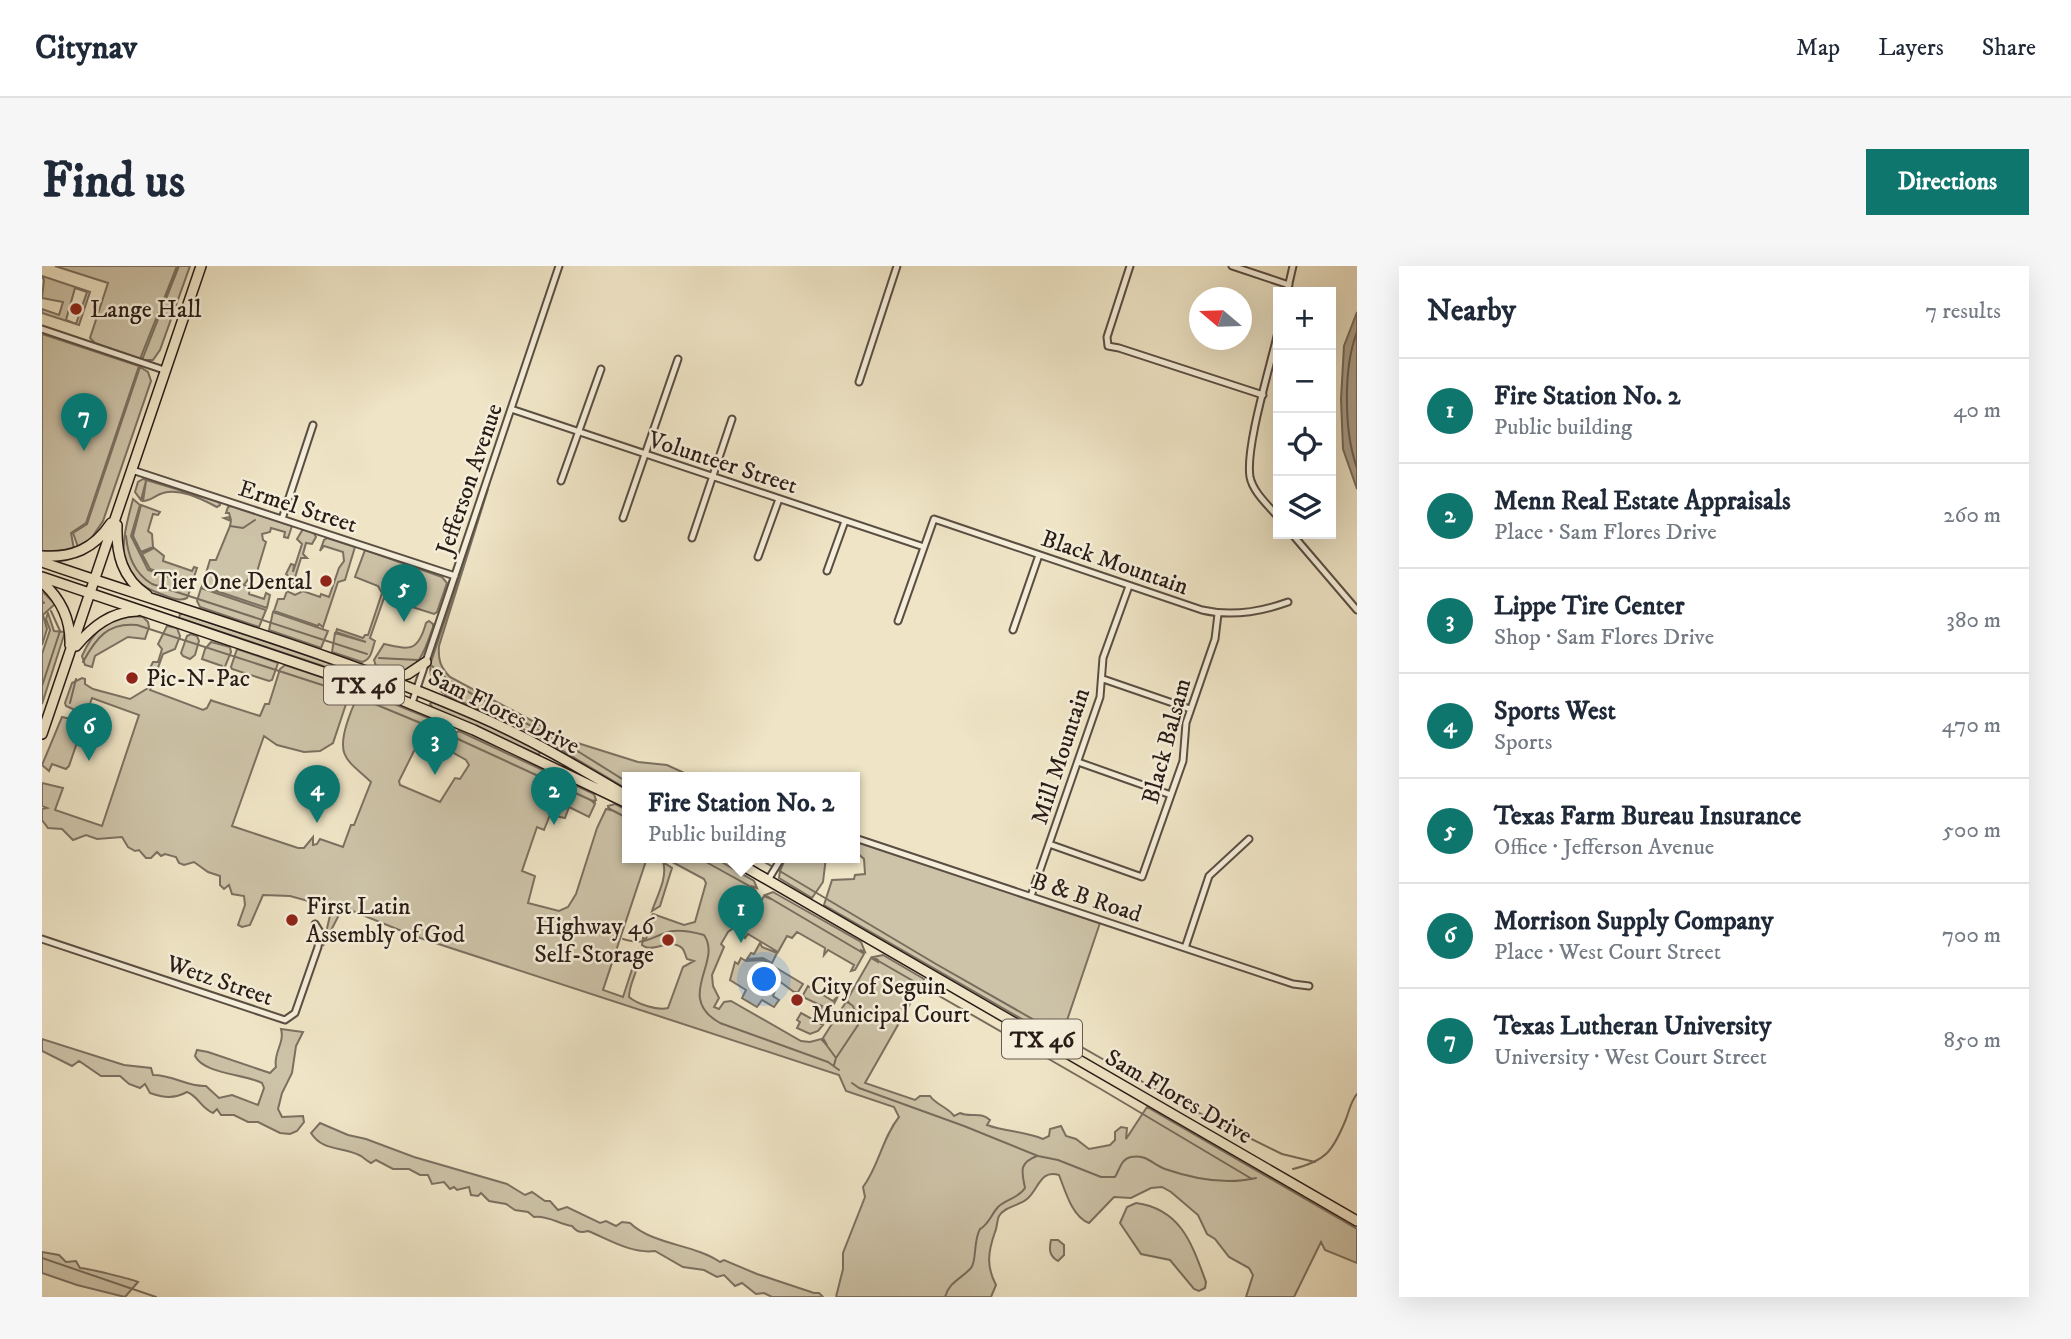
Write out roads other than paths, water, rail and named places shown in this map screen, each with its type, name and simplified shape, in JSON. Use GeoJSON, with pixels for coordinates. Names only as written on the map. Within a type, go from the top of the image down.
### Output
{"type":"FeatureCollection","features":[{"type":"Feature","properties":{"kind":"main road"},"geometry":{"type":"LineString","coordinates":[[42,734],[201,266]]}},
{"type":"Feature","properties":{"kind":"main road"},"geometry":{"type":"LineString","coordinates":[[42,556],[67,556],[88,548],[107,529],[119,509]]}},
{"type":"Feature","properties":{"kind":"main road"},"geometry":{"type":"LineString","coordinates":[[119,509],[117,543],[120,561],[133,583],[155,600]]}},
{"type":"Feature","properties":{"kind":"main road","name":"Sam Flores Drive"},"geometry":{"type":"LineString","coordinates":[[42,562],[416,690],[504,728],[622,793]]}},
{"type":"Feature","properties":{"kind":"main road","name":"Sam Flores Drive"},"geometry":{"type":"LineString","coordinates":[[42,577],[412,703],[555,766],[622,800]]}},
{"type":"Feature","properties":{"kind":"main road"},"geometry":{"type":"LineString","coordinates":[[42,582],[58,599],[67,618],[70,653]]}},
{"type":"Feature","properties":{"kind":"main road"},"geometry":{"type":"LineString","coordinates":[[70,653],[94,627],[110,617],[134,611],[151,613]]}},
{"type":"Feature","properties":{"kind":"main road"},"geometry":{"type":"LineString","coordinates":[[388,679],[408,674],[426,662]]}},
{"type":"Feature","properties":{"kind":"main road","name":"Sam Flores Drive"},"geometry":{"type":"LineString","coordinates":[[738,863],[1357,1221]]}},
{"type":"Feature","properties":{"kind":"street","name":"Jefferson Avenue"},"geometry":{"type":"LineString","coordinates":[[412,703],[559,266]]}},
{"type":"Feature","properties":{"kind":"street"},"geometry":{"type":"LineString","coordinates":[[1130,266],[1107,337],[1108,346],[1263,396]]}},
{"type":"Feature","properties":{"kind":"street"},"geometry":{"type":"LineString","coordinates":[[1231,266],[1283,287]]}},
{"type":"Feature","properties":{"kind":"street"},"geometry":{"type":"LineString","coordinates":[[1288,287],[1293,266]]}},
{"type":"Feature","properties":{"kind":"street"},"geometry":{"type":"LineString","coordinates":[[859,382],[895,267]]}},
{"type":"Feature","properties":{"kind":"street"},"geometry":{"type":"LineString","coordinates":[[42,329],[164,370]]}},
{"type":"Feature","properties":{"kind":"street"},"geometry":{"type":"LineString","coordinates":[[1273,511],[1254,486],[1250,473],[1252,445],[1274,350]]}},
{"type":"Feature","properties":{"kind":"street"},"geometry":{"type":"LineString","coordinates":[[624,518],[678,359]]}},
{"type":"Feature","properties":{"kind":"street"},"geometry":{"type":"LineString","coordinates":[[562,481],[601,369]]}},
{"type":"Feature","properties":{"kind":"street","name":"Volunteer Street"},"geometry":{"type":"LineString","coordinates":[[511,409],[924,547]]}},
{"type":"Feature","properties":{"kind":"street"},"geometry":{"type":"LineString","coordinates":[[692,538],[732,419]]}},
{"type":"Feature","properties":{"kind":"street"},"geometry":{"type":"LineString","coordinates":[[282,519],[313,425]]}},
{"type":"Feature","properties":{"kind":"street","name":"Ermel Street"},"geometry":{"type":"LineString","coordinates":[[131,470],[455,576]]}},
{"type":"Feature","properties":{"kind":"street"},"geometry":{"type":"LineString","coordinates":[[758,557],[779,499]]}},
{"type":"Feature","properties":{"kind":"street","name":"Black Mountain"},"geometry":{"type":"LineString","coordinates":[[924,547],[934,519],[1218,614],[1266,610],[1288,602]]}},
{"type":"Feature","properties":{"kind":"street"},"geometry":{"type":"LineString","coordinates":[[827,571],[845,521]]}},
{"type":"Feature","properties":{"kind":"street"},"geometry":{"type":"LineString","coordinates":[[1297,539],[1357,610]]}},
{"type":"Feature","properties":{"kind":"street"},"geometry":{"type":"LineString","coordinates":[[898,621],[924,547]]}},
{"type":"Feature","properties":{"kind":"street"},"geometry":{"type":"LineString","coordinates":[[1013,630],[1039,555]]}},
{"type":"Feature","properties":{"kind":"street","name":"Mill Mountain"},"geometry":{"type":"LineString","coordinates":[[1031,896],[1100,697],[1103,658],[1129,586]]}},
{"type":"Feature","properties":{"kind":"street","name":"Black Balsam"},"geometry":{"type":"LineString","coordinates":[[1049,844],[1142,877],[1183,761],[1186,723],[1215,639],[1218,614]]}},
{"type":"Feature","properties":{"kind":"street"},"geometry":{"type":"LineString","coordinates":[[1103,679],[1190,709]]}},
{"type":"Feature","properties":{"kind":"street"},"geometry":{"type":"LineString","coordinates":[[1078,762],[1171,795]]}},
{"type":"Feature","properties":{"kind":"street"},"geometry":{"type":"LineString","coordinates":[[1185,948],[1209,876],[1249,839]]}},
{"type":"Feature","properties":{"kind":"street","name":"B & B Road"},"geometry":{"type":"LineString","coordinates":[[860,840],[1293,984],[1309,986]]}},
{"type":"Feature","properties":{"kind":"street"},"geometry":{"type":"LineString","coordinates":[[768,880],[778,863]]}},
{"type":"Feature","properties":{"kind":"street","name":"Wetz Street"},"geometry":{"type":"LineString","coordinates":[[42,939],[282,1020],[290,1018],[296,1010],[320,939],[320,932],[315,924]]}},
{"type":"Feature","properties":{"kind":"water"},"geometry":{"type":"Polygon","coordinates":[[[1357,312],[1357,489],[1343,449],[1341,399],[1344,346],[1357,312]]]}},
{"type":"Feature","properties":{"kind":"waterway"},"geometry":{"type":"LineString","coordinates":[[230,526],[243,528],[255,520]]}},
{"type":"Feature","properties":{"kind":"waterway"},"geometry":{"type":"LineString","coordinates":[[126,536],[133,563],[141,575],[152,584],[367,654]]}},
{"type":"Feature","properties":{"kind":"waterway"},"geometry":{"type":"LineString","coordinates":[[42,686],[60,631],[51,611]]}},
{"type":"Feature","properties":{"kind":"waterway"},"geometry":{"type":"LineString","coordinates":[[83,662],[104,633],[118,626],[137,625],[353,695],[447,734],[595,802]]}},
{"type":"Feature","properties":{"kind":"waterway"},"geometry":{"type":"LineString","coordinates":[[379,658],[418,660]]}},
{"type":"Feature","properties":{"kind":"waterway"},"geometry":{"type":"LineString","coordinates":[[432,666],[452,683],[579,752],[622,779]]}},
{"type":"Feature","properties":{"kind":"waterway"},"geometry":{"type":"LineString","coordinates":[[70,703],[76,679]]}},
{"type":"Feature","properties":{"kind":"waterway"},"geometry":{"type":"LineString","coordinates":[[608,808],[622,815]]}},
{"type":"Feature","properties":{"kind":"waterway"},"geometry":{"type":"LineString","coordinates":[[708,863],[753,888]]}},
{"type":"Feature","properties":{"kind":"waterway"},"geometry":{"type":"LineString","coordinates":[[766,863],[773,867]]}},
{"type":"Feature","properties":{"kind":"waterway"},"geometry":{"type":"LineString","coordinates":[[778,870],[1185,1106],[1282,1154],[1315,1162]]}},
{"type":"Feature","properties":{"kind":"waterway"},"geometry":{"type":"LineString","coordinates":[[768,897],[863,953]]}},
{"type":"Feature","properties":{"kind":"waterway"},"geometry":{"type":"LineString","coordinates":[[623,939],[641,942],[675,931],[704,935],[708,956],[700,991],[701,1002],[707,1013],[720,1023],[828,1062],[839,1070]]}},
{"type":"Feature","properties":{"kind":"waterway"},"geometry":{"type":"LineString","coordinates":[[875,959],[1252,1179]]}},
{"type":"Feature","properties":{"kind":"waterway"},"geometry":{"type":"LineString","coordinates":[[846,1001],[853,1006],[856,1014]]}},
{"type":"Feature","properties":{"kind":"waterway"},"geometry":{"type":"LineString","coordinates":[[836,1058],[862,1019],[846,1010]]}},
{"type":"Feature","properties":{"kind":"waterway"},"geometry":{"type":"LineString","coordinates":[[822,1039],[836,1058],[834,1065]]}},
{"type":"Feature","properties":{"kind":"waterway"},"geometry":{"type":"LineString","coordinates":[[852,1083],[1038,1156],[1058,1160],[1101,1177],[1115,1177],[1125,1160],[1137,1156],[1187,1176],[1222,1181],[1256,1178]]}},
{"type":"Feature","properties":{"kind":"waterway"},"geometry":{"type":"LineString","coordinates":[[1293,1169],[1313,1162],[1327,1153],[1337,1139],[1357,1094]]}},
{"type":"Feature","properties":{"kind":"waterway"},"geometry":{"type":"LineString","coordinates":[[945,1297],[952,1284],[973,1265],[980,1229],[998,1207],[1022,1192],[1025,1188],[1022,1173],[1024,1165],[1037,1156]]}},
{"type":"Feature","properties":{"kind":"waterway"},"geometry":{"type":"LineString","coordinates":[[42,1258],[156,1297]]}},
{"type":"Feature","properties":{"kind":"place","name":"Lange Hall"},"geometry":{"type":"Point","coordinates":[76,309]}},
{"type":"Feature","properties":{"kind":"place","name":"Texas Lutheran University"},"geometry":{"type":"Point","coordinates":[84,451]}},
{"type":"Feature","properties":{"kind":"place","name":"Tier One Dental"},"geometry":{"type":"Point","coordinates":[326,581]}},
{"type":"Feature","properties":{"kind":"place","name":"Texas Farm Bureau Insurance"},"geometry":{"type":"Point","coordinates":[404,622]}},
{"type":"Feature","properties":{"kind":"place","name":"Pic-N-Pac"},"geometry":{"type":"Point","coordinates":[132,678]}},
{"type":"Feature","properties":{"kind":"place","name":"Morrison Supply Company"},"geometry":{"type":"Point","coordinates":[89,761]}},
{"type":"Feature","properties":{"kind":"place","name":"Lippe Tire Center"},"geometry":{"type":"Point","coordinates":[435,775]}},
{"type":"Feature","properties":{"kind":"place","name":"Sports West"},"geometry":{"type":"Point","coordinates":[317,823]}},
{"type":"Feature","properties":{"kind":"place","name":"Menn Real Estate Appraisals"},"geometry":{"type":"Point","coordinates":[554,825]}},
{"type":"Feature","properties":{"kind":"place","name":"First Latin Assembly of God"},"geometry":{"type":"Point","coordinates":[292,920]}},
{"type":"Feature","properties":{"kind":"place","name":"Highway 46 Self-Storage"},"geometry":{"type":"Point","coordinates":[668,940]}},
{"type":"Feature","properties":{"kind":"place","name":"Fire Station No. 2"},"geometry":{"type":"Point","coordinates":[741,943]}},
{"type":"Feature","properties":{"kind":"place","name":"City of Seguin Municipal Court"},"geometry":{"type":"Point","coordinates":[797,1000]}}]}
